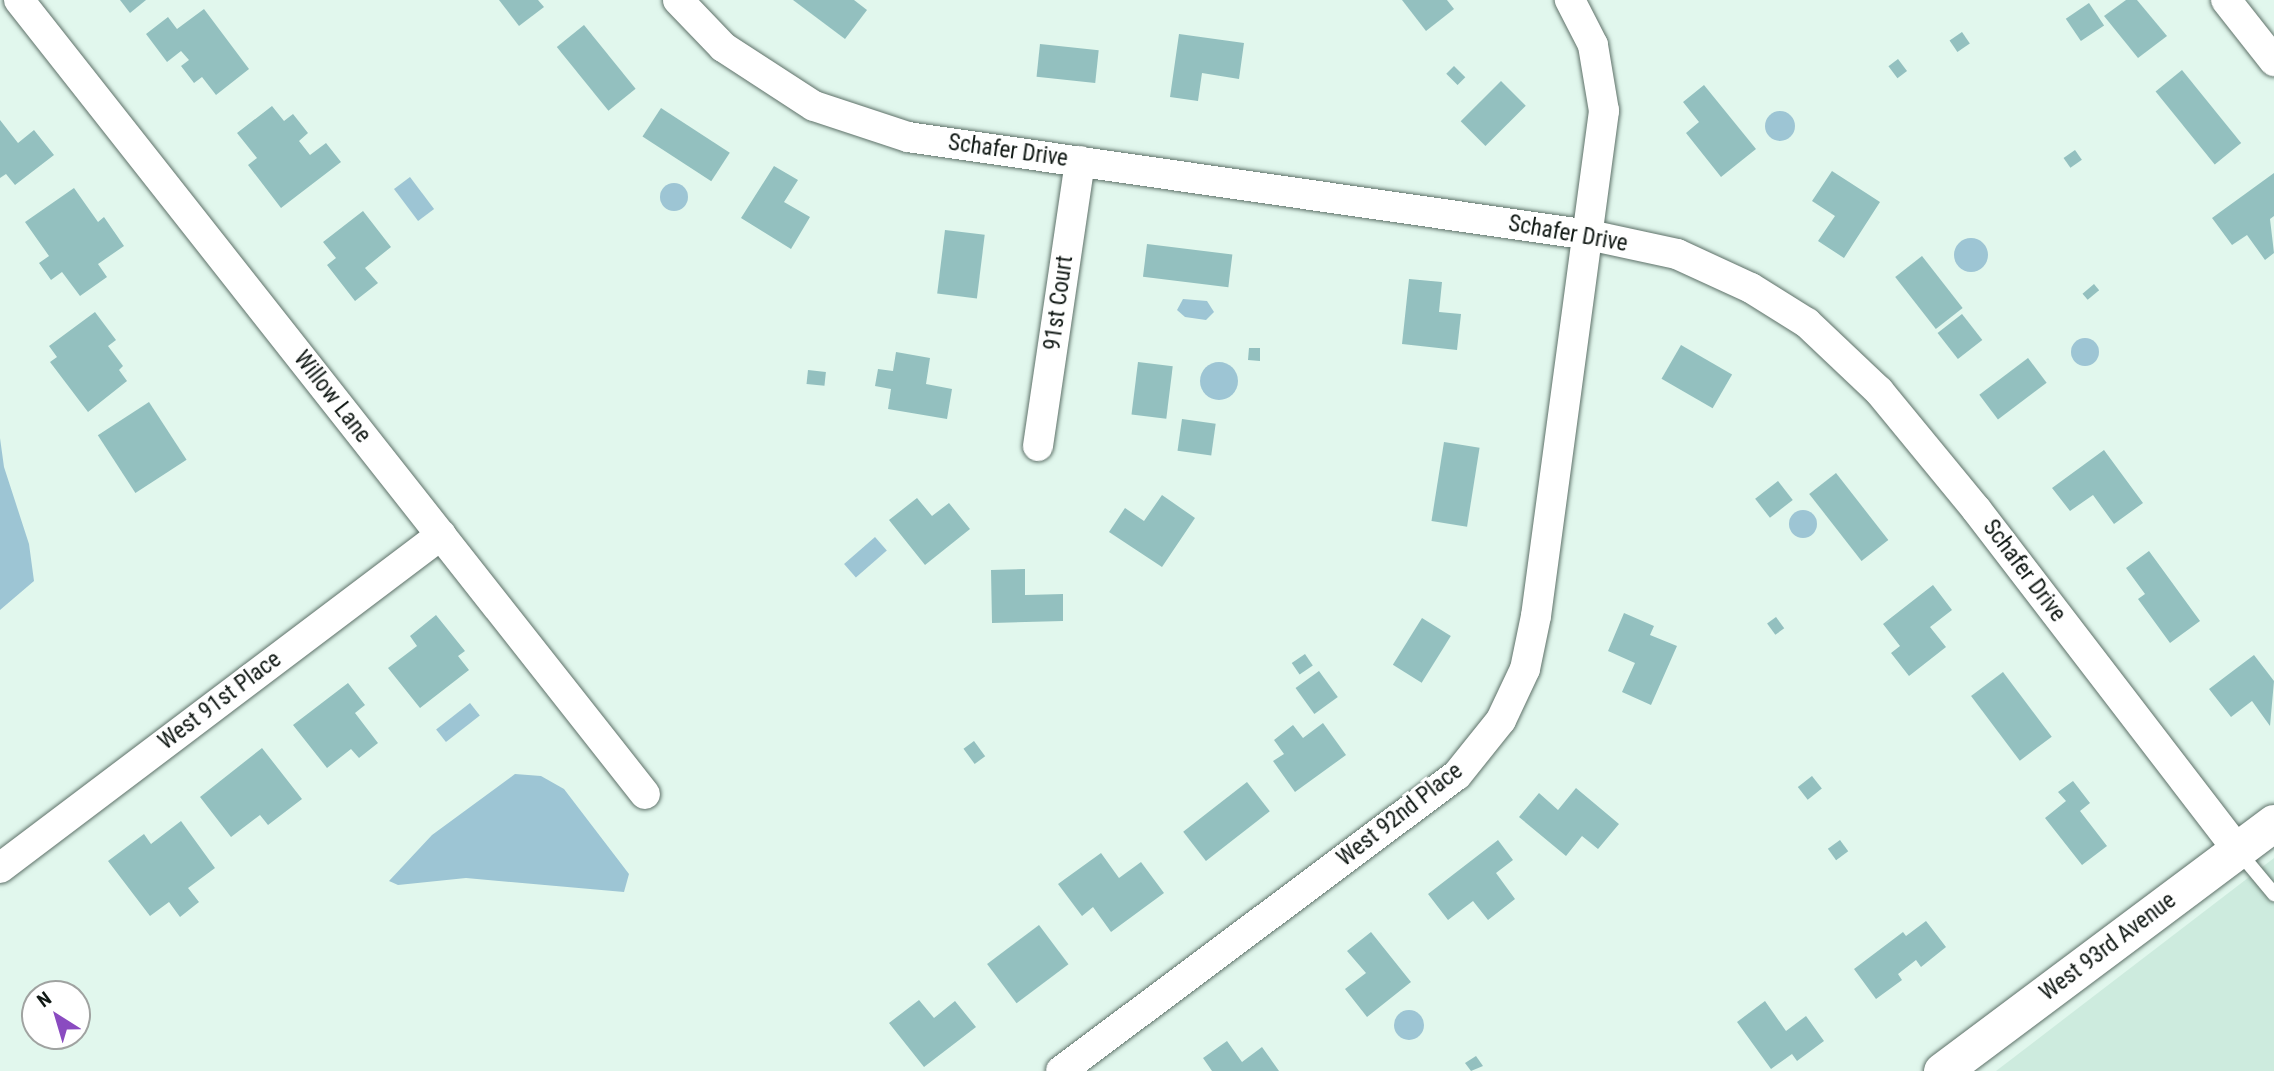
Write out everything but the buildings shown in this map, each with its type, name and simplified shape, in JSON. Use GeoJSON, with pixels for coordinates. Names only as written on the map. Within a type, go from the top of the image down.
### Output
{"type":"FeatureCollection","features":[{"type":"Feature","properties":{"kind":"street","name":"Willow Lane"},"geometry":{"type":"LineString","coordinates":[[19,0],[645,794]]}},
{"type":"Feature","properties":{"kind":"street","name":"Schafer Drive"},"geometry":{"type":"LineString","coordinates":[[678,0],[723,47],[814,106],[908,137],[1589,235],[1677,254],[1751,288],[1807,323],[1879,391],[1976,509],[2238,851]]}},
{"type":"Feature","properties":{"kind":"street","name":"West 92nd Place"},"geometry":{"type":"LineString","coordinates":[[1060,1071],[1457,775],[1501,720],[1525,669],[1536,616],[1604,111],[1592,44],[1570,0]]}},
{"type":"Feature","properties":{"kind":"street"},"geometry":{"type":"LineString","coordinates":[[2226,0],[2274,61]]}},
{"type":"Feature","properties":{"kind":"street","name":"91st Court"},"geometry":{"type":"LineString","coordinates":[[1038,446],[1080,161]]}},
{"type":"Feature","properties":{"kind":"street","name":"West 91st Place"},"geometry":{"type":"LineString","coordinates":[[0,868],[441,535]]}},
{"type":"Feature","properties":{"kind":"street","name":"West 93rd Avenue"},"geometry":{"type":"LineString","coordinates":[[1942,1071],[2274,823]]}},
{"type":"Feature","properties":{"kind":"lane"},"geometry":{"type":"LineString","coordinates":[[2238,851],[2274,894]]}},
{"type":"Feature","properties":{"kind":"shaded area"},"geometry":{"type":"Polygon","coordinates":[[[2274,858],[2274,1071],[1996,1071],[2274,858]]]}},
{"type":"Feature","properties":{"kind":"water"},"geometry":{"type":"Polygon","coordinates":[[[1780,111],[1786,112],[1794,120],[1794,132],[1786,140],[1780,141],[1774,140],[1766,132],[1765,126],[1766,120],[1774,112],[1780,111]]]}},
{"type":"Feature","properties":{"kind":"water"},"geometry":{"type":"Polygon","coordinates":[[[410,177],[434,209],[418,221],[394,189],[410,177]]]}},
{"type":"Feature","properties":{"kind":"water"},"geometry":{"type":"Polygon","coordinates":[[[674,183],[684,187],[688,197],[684,207],[674,211],[664,207],[660,197],[664,187],[674,183]]]}},
{"type":"Feature","properties":{"kind":"water"},"geometry":{"type":"Polygon","coordinates":[[[1971,238],[1983,243],[1988,255],[1983,267],[1971,272],[1959,267],[1954,255],[1959,243],[1971,238]]]}},
{"type":"Feature","properties":{"kind":"water"},"geometry":{"type":"Polygon","coordinates":[[[1183,299],[1207,301],[1214,312],[1206,320],[1185,317],[1177,310],[1183,299]]]}},
{"type":"Feature","properties":{"kind":"water"},"geometry":{"type":"Polygon","coordinates":[[[2085,338],[2095,342],[2099,352],[2095,362],[2085,366],[2075,362],[2071,352],[2075,342],[2085,338]]]}},
{"type":"Feature","properties":{"kind":"water"},"geometry":{"type":"Polygon","coordinates":[[[1219,362],[1232,368],[1238,381],[1232,394],[1219,400],[1206,394],[1200,381],[1206,368],[1219,362]]]}},
{"type":"Feature","properties":{"kind":"water"},"geometry":{"type":"Polygon","coordinates":[[[0,438],[4,467],[29,544],[34,581],[0,610],[0,438]]]}},
{"type":"Feature","properties":{"kind":"water"},"geometry":{"type":"Polygon","coordinates":[[[1803,510],[1813,514],[1817,524],[1813,534],[1803,538],[1793,534],[1789,524],[1793,514],[1803,510]]]}},
{"type":"Feature","properties":{"kind":"water"},"geometry":{"type":"Polygon","coordinates":[[[875,537],[887,551],[856,577],[844,564],[875,537]]]}},
{"type":"Feature","properties":{"kind":"water"},"geometry":{"type":"Polygon","coordinates":[[[470,703],[480,716],[446,742],[436,729],[470,703]]]}},
{"type":"Feature","properties":{"kind":"water"},"geometry":{"type":"Polygon","coordinates":[[[515,774],[541,776],[564,789],[629,874],[624,892],[466,878],[398,885],[389,881],[432,835],[515,774]]]}},
{"type":"Feature","properties":{"kind":"water"},"geometry":{"type":"Polygon","coordinates":[[[1409,1010],[1415,1011],[1423,1019],[1423,1031],[1415,1039],[1409,1040],[1403,1039],[1395,1031],[1394,1025],[1395,1019],[1403,1011],[1409,1010]]]}}]}
